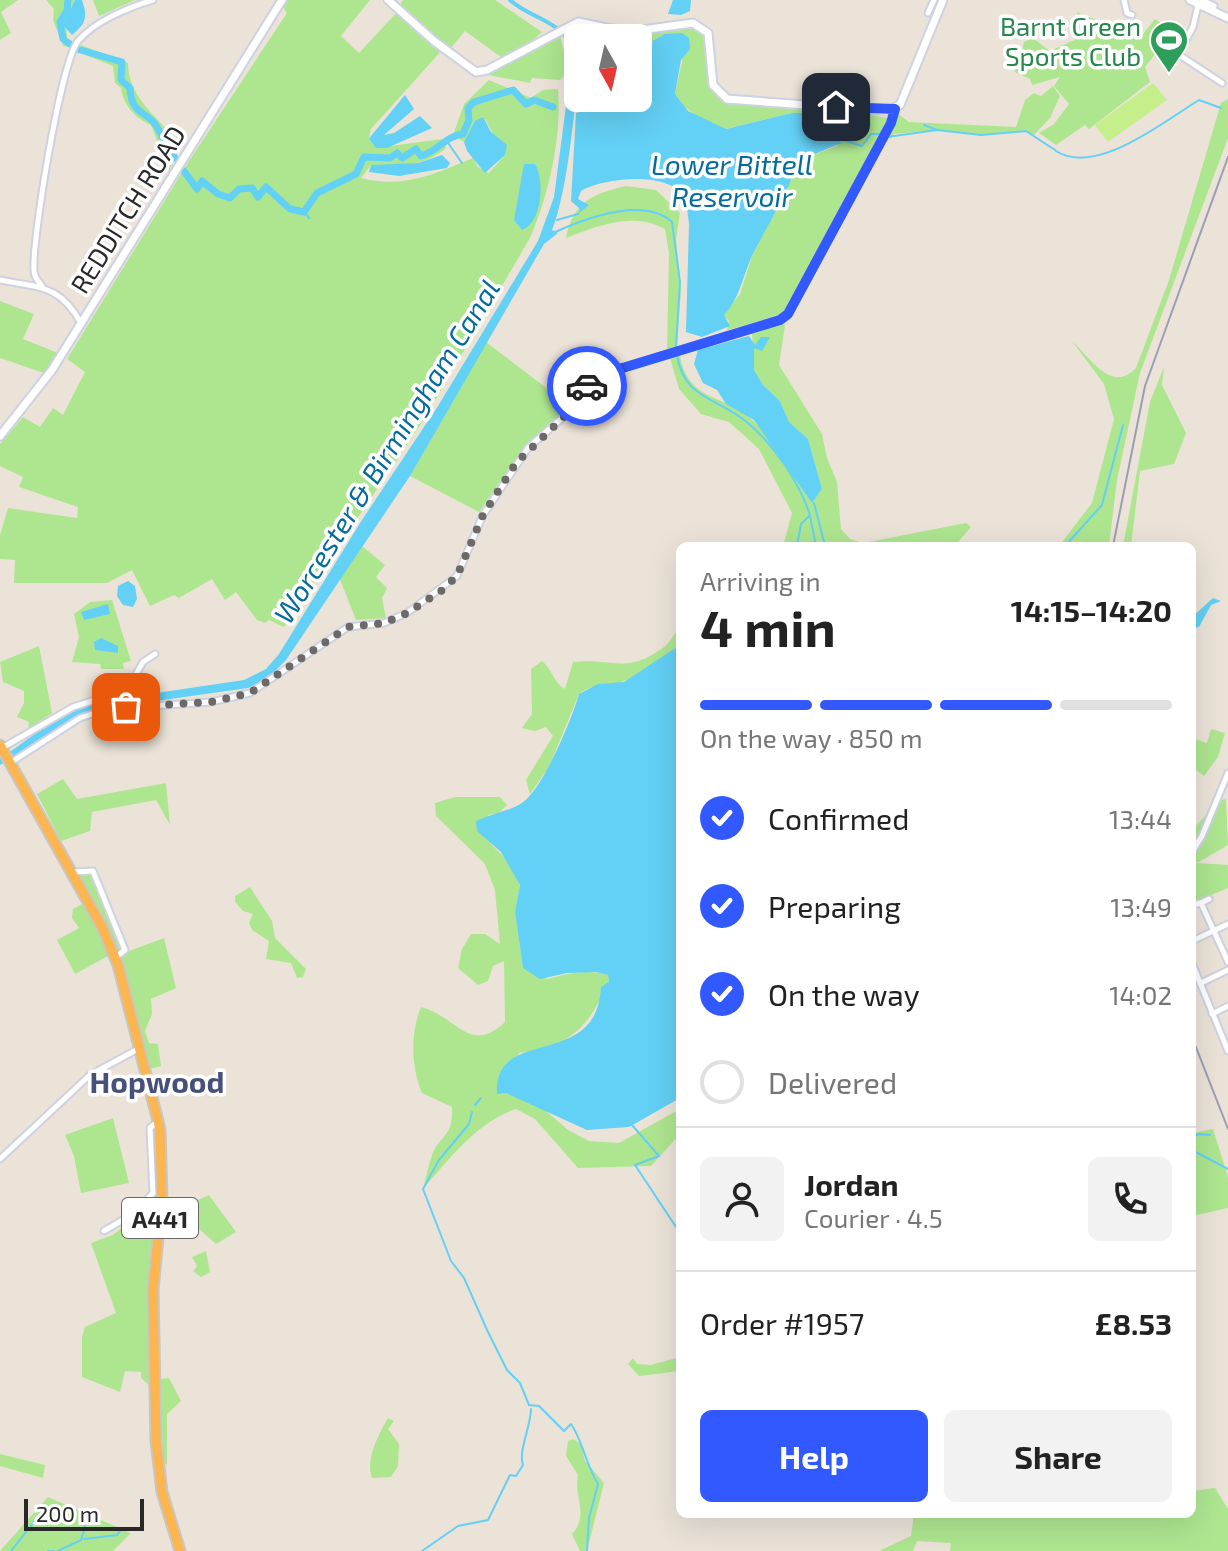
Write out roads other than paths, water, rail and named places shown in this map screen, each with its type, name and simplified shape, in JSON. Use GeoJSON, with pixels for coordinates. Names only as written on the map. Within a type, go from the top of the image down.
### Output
{"type":"FeatureCollection","features":[{"type":"Feature","properties":{"kind":"highway","name":"A441"},"geometry":{"type":"LineString","coordinates":[[2,748],[73,872],[115,958],[158,1122],[162,1143],[153,1290],[156,1441],[162,1492],[180,1551]]}},
{"type":"Feature","properties":{"kind":"main road","name":"REDDITCH ROAD"},"geometry":{"type":"LineString","coordinates":[[0,436],[52,370],[282,0]]}},
{"type":"Feature","properties":{"kind":"main road"},"geometry":{"type":"LineString","coordinates":[[388,0],[434,41],[476,72],[487,70],[566,26],[585,22],[627,32],[658,25],[697,24],[704,28],[710,40],[713,85],[727,99],[895,109],[901,102],[943,0]]}},
{"type":"Feature","properties":{"kind":"main road"},"geometry":{"type":"LineString","coordinates":[[1197,2],[1228,18]]}},
{"type":"Feature","properties":{"kind":"street"},"geometry":{"type":"LineString","coordinates":[[42,286],[34,271],[37,227],[53,135],[75,48],[97,26],[153,0]]}},
{"type":"Feature","properties":{"kind":"street"},"geometry":{"type":"LineString","coordinates":[[928,13],[934,0]]}},
{"type":"Feature","properties":{"kind":"street"},"geometry":{"type":"LineString","coordinates":[[1124,0],[1127,13],[1132,15]]}},
{"type":"Feature","properties":{"kind":"street"},"geometry":{"type":"LineString","coordinates":[[1197,2],[1193,27],[1178,54],[1222,83]]}},
{"type":"Feature","properties":{"kind":"street"},"geometry":{"type":"LineString","coordinates":[[10,762],[80,718],[107,709],[211,702],[250,693],[348,627],[384,623],[407,613],[441,591],[457,576],[483,515],[516,463],[570,411],[592,382],[616,370],[780,320],[788,314],[891,123],[895,109]]}},
{"type":"Feature","properties":{"kind":"street"},"geometry":{"type":"LineString","coordinates":[[23,282],[34,271]]}},
{"type":"Feature","properties":{"kind":"street"},"geometry":{"type":"LineString","coordinates":[[0,280],[42,286],[68,303],[81,324]]}},
{"type":"Feature","properties":{"kind":"street"},"geometry":{"type":"LineString","coordinates":[[2,748],[73,707],[127,690],[143,662],[155,654]]}},
{"type":"Feature","properties":{"kind":"street"},"geometry":{"type":"LineString","coordinates":[[1196,846],[1228,773]]}},
{"type":"Feature","properties":{"kind":"street"},"geometry":{"type":"LineString","coordinates":[[73,872],[93,871],[125,950],[115,958]]}},
{"type":"Feature","properties":{"kind":"street"},"geometry":{"type":"LineString","coordinates":[[1196,904],[1209,899]]}},
{"type":"Feature","properties":{"kind":"street"},"geometry":{"type":"LineString","coordinates":[[1201,903],[1228,962]]}},
{"type":"Feature","properties":{"kind":"street"},"geometry":{"type":"LineString","coordinates":[[1196,939],[1228,924]]}},
{"type":"Feature","properties":{"kind":"street"},"geometry":{"type":"LineString","coordinates":[[1201,983],[1228,970]]}},
{"type":"Feature","properties":{"kind":"street"},"geometry":{"type":"LineString","coordinates":[[1196,972],[1200,989],[1228,1051]]}},
{"type":"Feature","properties":{"kind":"street"},"geometry":{"type":"LineString","coordinates":[[1212,1014],[1228,1006]]}},
{"type":"Feature","properties":{"kind":"street"},"geometry":{"type":"LineString","coordinates":[[0,1159],[90,1075],[139,1048]]}},
{"type":"Feature","properties":{"kind":"street"},"geometry":{"type":"LineString","coordinates":[[104,1231],[133,1214],[158,1192]]}},
{"type":"Feature","properties":{"kind":"water"},"geometry":{"type":"Polygon","coordinates":[[[75,0],[82,0],[85,16],[72,35],[63,25],[75,0]]]}},
{"type":"Feature","properties":{"kind":"water"},"geometry":{"type":"Polygon","coordinates":[[[673,0],[691,0],[690,11],[681,15],[668,14],[673,0]]]}},
{"type":"Feature","properties":{"kind":"water","name":"Lower Bittell Reservoir"},"geometry":{"type":"Polygon","coordinates":[[[682,33],[689,38],[690,49],[681,60],[675,94],[688,111],[726,129],[792,113],[826,113],[842,128],[840,142],[846,141],[805,158],[796,167],[752,256],[737,295],[724,315],[730,326],[702,337],[686,332],[689,224],[681,194],[662,182],[633,179],[603,183],[581,191],[578,199],[589,205],[578,214],[580,209],[571,201],[576,113],[652,112],[652,41],[665,34],[682,33]]]}},
{"type":"Feature","properties":{"kind":"water"},"geometry":{"type":"Polygon","coordinates":[[[405,95],[414,109],[384,135],[394,133],[420,116],[432,128],[387,148],[376,148],[369,139],[405,95]]]}},
{"type":"Feature","properties":{"kind":"water"},"geometry":{"type":"Polygon","coordinates":[[[565,112],[574,112],[567,170],[552,230],[558,233],[544,244],[410,476],[286,660],[267,679],[248,688],[92,710],[72,719],[0,765],[0,759],[46,726],[89,703],[244,680],[266,669],[279,654],[362,520],[438,406],[538,241],[554,197],[565,112]]]}},
{"type":"Feature","properties":{"kind":"water"},"geometry":{"type":"Polygon","coordinates":[[[483,117],[491,132],[507,145],[505,155],[485,173],[467,151],[464,142],[475,121],[483,117]]]}},
{"type":"Feature","properties":{"kind":"water"},"geometry":{"type":"Polygon","coordinates":[[[442,155],[450,163],[447,168],[399,176],[369,172],[371,165],[418,163],[442,155]]]}},
{"type":"Feature","properties":{"kind":"water"},"geometry":{"type":"Polygon","coordinates":[[[524,164],[535,164],[541,190],[534,219],[522,230],[514,220],[524,164]]]}},
{"type":"Feature","properties":{"kind":"water"},"geometry":{"type":"Polygon","coordinates":[[[749,336],[755,345],[761,337],[770,337],[762,351],[754,348],[754,370],[763,385],[780,401],[789,422],[808,439],[822,489],[812,503],[754,420],[726,404],[717,390],[703,383],[694,364],[698,350],[749,336]]]}},
{"type":"Feature","properties":{"kind":"water"},"geometry":{"type":"Polygon","coordinates":[[[128,581],[135,586],[137,599],[133,607],[123,605],[117,596],[118,586],[128,581]]]}},
{"type":"Feature","properties":{"kind":"water"},"geometry":{"type":"Polygon","coordinates":[[[1213,598],[1221,601],[1211,605],[1196,627],[1196,613],[1213,598]]]}},
{"type":"Feature","properties":{"kind":"water"},"geometry":{"type":"Polygon","coordinates":[[[108,604],[110,614],[84,620],[81,612],[108,604]]]}},
{"type":"Feature","properties":{"kind":"water"},"geometry":{"type":"Polygon","coordinates":[[[101,638],[118,646],[118,653],[95,650],[94,642],[101,638]]]}},
{"type":"Feature","properties":{"kind":"water"},"geometry":{"type":"Polygon","coordinates":[[[676,648],[676,1100],[629,1127],[587,1130],[506,1093],[497,1094],[500,1073],[511,1060],[565,1040],[582,1030],[595,1013],[601,987],[609,982],[608,975],[596,972],[567,973],[540,979],[523,968],[515,912],[520,885],[501,852],[477,831],[476,821],[522,803],[539,784],[556,753],[579,694],[598,684],[624,682],[676,648]]]}},
{"type":"Feature","properties":{"kind":"waterway"},"geometry":{"type":"LineString","coordinates":[[68,0],[67,11],[60,22],[63,39],[77,49],[122,62],[121,80],[130,88],[133,103],[155,124],[175,158]]}},
{"type":"Feature","properties":{"kind":"waterway","name":"Worcester & Birmingham Canal"},"geometry":{"type":"LineString","coordinates":[[510,0],[564,35]]}},
{"type":"Feature","properties":{"kind":"waterway"},"geometry":{"type":"LineString","coordinates":[[184,171],[197,189],[202,181],[218,194],[230,198],[239,189],[252,188],[258,197],[266,187],[290,209],[304,212],[317,193],[356,174],[364,157],[390,158],[397,153],[402,158],[416,149],[421,156],[463,134],[469,120],[468,108],[474,102],[513,90],[526,104],[534,100],[553,107]]}},
{"type":"Feature","properties":{"kind":"waterway"},"geometry":{"type":"LineString","coordinates":[[1056,151],[1072,157],[1091,157],[1130,143],[1199,100],[1221,108]]}},
{"type":"Feature","properties":{"kind":"waterway"},"geometry":{"type":"LineString","coordinates":[[924,125],[937,130]]}},
{"type":"Feature","properties":{"kind":"waterway"},"geometry":{"type":"LineString","coordinates":[[887,137],[937,130],[981,135],[1026,131],[1055,150]]}},
{"type":"Feature","properties":{"kind":"waterway"},"geometry":{"type":"LineString","coordinates":[[846,141],[862,146],[871,134],[881,134]]}},
{"type":"Feature","properties":{"kind":"waterway"},"geometry":{"type":"LineString","coordinates":[[446,140],[462,163]]}},
{"type":"Feature","properties":{"kind":"waterway"},"geometry":{"type":"LineString","coordinates":[[553,233],[613,212],[630,210],[660,214],[672,222],[680,282],[676,347]]}},
{"type":"Feature","properties":{"kind":"waterway"},"geometry":{"type":"LineString","coordinates":[[304,212],[309,218]]}},
{"type":"Feature","properties":{"kind":"waterway"},"geometry":{"type":"LineString","coordinates":[[557,220],[578,214]]}},
{"type":"Feature","properties":{"kind":"waterway"},"geometry":{"type":"LineString","coordinates":[[677,355],[687,381],[704,396],[748,423],[768,442],[793,477],[810,515],[801,524],[798,542]]}},
{"type":"Feature","properties":{"kind":"waterway"},"geometry":{"type":"LineString","coordinates":[[1069,542],[1102,505],[1123,425]]}},
{"type":"Feature","properties":{"kind":"waterway"},"geometry":{"type":"LineString","coordinates":[[814,503],[824,542]]}},
{"type":"Feature","properties":{"kind":"waterway"},"geometry":{"type":"LineString","coordinates":[[810,516],[815,542]]}},
{"type":"Feature","properties":{"kind":"waterway"},"geometry":{"type":"LineString","coordinates":[[475,1105],[481,1098]]}},
{"type":"Feature","properties":{"kind":"waterway"},"geometry":{"type":"LineString","coordinates":[[472,1112],[469,1124],[439,1160],[423,1189],[451,1261],[464,1278],[507,1370],[520,1383],[529,1405],[539,1406],[564,1431],[571,1424],[578,1437],[598,1484],[589,1518],[587,1551]]}},
{"type":"Feature","properties":{"kind":"waterway"},"geometry":{"type":"LineString","coordinates":[[632,1125],[659,1156],[635,1165],[676,1227]]}},
{"type":"Feature","properties":{"kind":"waterway"},"geometry":{"type":"LineString","coordinates":[[1196,1136],[1210,1135]]}},
{"type":"Feature","properties":{"kind":"waterway"},"geometry":{"type":"LineString","coordinates":[[1196,1152],[1228,1169]]}},
{"type":"Feature","properties":{"kind":"waterway"},"geometry":{"type":"LineString","coordinates":[[422,1551],[458,1526],[488,1520],[510,1475],[516,1476],[523,1465],[522,1453],[531,1409]]}},
{"type":"Feature","properties":{"kind":"waterway"},"geometry":{"type":"LineString","coordinates":[[11,1551],[45,1508]]}},
{"type":"Feature","properties":{"kind":"waterway"},"geometry":{"type":"LineString","coordinates":[[58,1551],[81,1540],[88,1516]]}},
{"type":"Feature","properties":{"kind":"waterway"},"geometry":{"type":"LineString","coordinates":[[84,1539],[117,1535],[120,1531]]}},
{"type":"Feature","properties":{"kind":"waterway"},"geometry":{"type":"LineString","coordinates":[[48,1551],[53,1551]]}},
{"type":"Feature","properties":{"kind":"railway"},"geometry":{"type":"LineString","coordinates":[[1114,542],[1145,386],[1228,157]]}},
{"type":"Feature","properties":{"kind":"railway"},"geometry":{"type":"LineString","coordinates":[[1196,1047],[1228,1129]]}},
{"type":"Feature","properties":{"kind":"place","name":"Barnt Green Sports Club"},"geometry":{"type":"Point","coordinates":[1169,74]}},
{"type":"Feature","properties":{"kind":"district","name":"Hopwood"},"geometry":{"type":"Point","coordinates":[157,1081]}}]}
